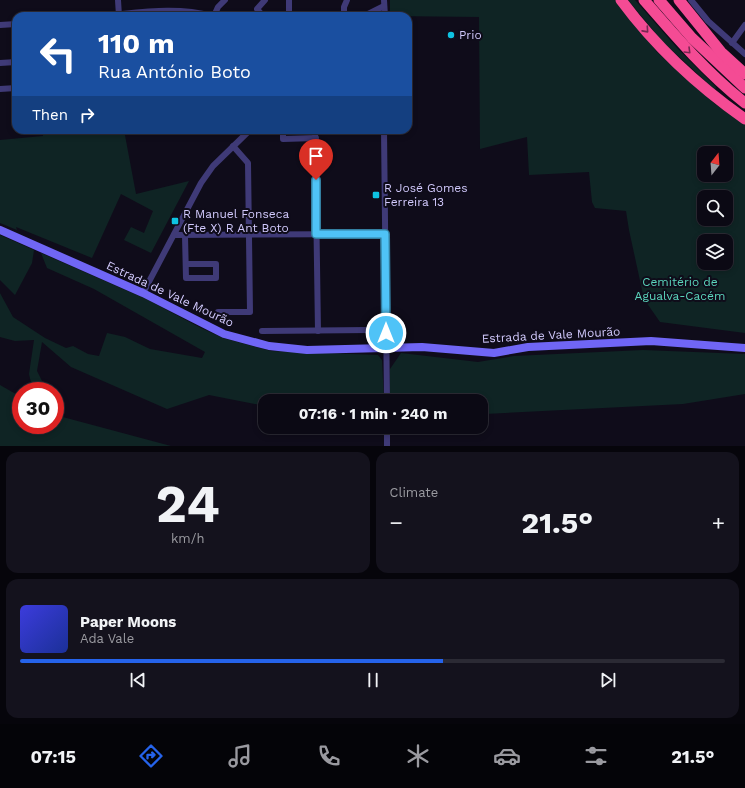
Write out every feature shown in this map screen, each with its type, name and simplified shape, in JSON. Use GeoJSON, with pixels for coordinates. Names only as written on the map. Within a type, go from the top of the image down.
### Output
{"type":"FeatureCollection","features":[{"type":"Feature","properties":{"kind":"highway"},"geometry":{"type":"LineString","coordinates":[[621,0],[672,59],[724,104],[745,119]]}},
{"type":"Feature","properties":{"kind":"highway"},"geometry":{"type":"LineString","coordinates":[[644,0],[685,47],[724,86],[745,103]]}},
{"type":"Feature","properties":{"kind":"highway"},"geometry":{"type":"LineString","coordinates":[[660,0],[692,38],[745,88]]}},
{"type":"Feature","properties":{"kind":"highway"},"geometry":{"type":"LineString","coordinates":[[679,0],[722,52],[745,74]]}},
{"type":"Feature","properties":{"kind":"street"},"geometry":{"type":"LineString","coordinates":[[118,0],[119,12]]}},
{"type":"Feature","properties":{"kind":"street"},"geometry":{"type":"LineString","coordinates":[[215,12],[218,7],[226,0]]}},
{"type":"Feature","properties":{"kind":"street"},"geometry":{"type":"LineString","coordinates":[[260,12],[257,9],[265,0]]}},
{"type":"Feature","properties":{"kind":"street"},"geometry":{"type":"LineString","coordinates":[[288,0],[289,12]]}},
{"type":"Feature","properties":{"kind":"street"},"geometry":{"type":"LineString","coordinates":[[344,12],[344,7],[347,0]]}},
{"type":"Feature","properties":{"kind":"street"},"geometry":{"type":"LineString","coordinates":[[691,0],[708,21],[745,54]]}},
{"type":"Feature","properties":{"kind":"street"},"geometry":{"type":"LineString","coordinates":[[370,12],[384,3]]}},
{"type":"Feature","properties":{"kind":"street"},"geometry":{"type":"LineString","coordinates":[[153,12],[176,10],[198,12]]}},
{"type":"Feature","properties":{"kind":"street"},"geometry":{"type":"LineString","coordinates":[[0,25],[12,24]]}},
{"type":"Feature","properties":{"kind":"street"},"geometry":{"type":"LineString","coordinates":[[732,43],[745,24]]}},
{"type":"Feature","properties":{"kind":"street"},"geometry":{"type":"LineString","coordinates":[[0,63],[12,62]]}},
{"type":"Feature","properties":{"kind":"street"},"geometry":{"type":"LineString","coordinates":[[0,89],[12,88]]}},
{"type":"Feature","properties":{"kind":"street"},"geometry":{"type":"LineString","coordinates":[[143,293],[205,178],[213,166],[246,134]]}},
{"type":"Feature","properties":{"kind":"street"},"geometry":{"type":"LineString","coordinates":[[283,134],[283,139],[316,138]]}},
{"type":"Feature","properties":{"kind":"street"},"geometry":{"type":"LineString","coordinates":[[316,134],[318,331]]}},
{"type":"Feature","properties":{"kind":"street"},"geometry":{"type":"LineString","coordinates":[[384,134],[387,394]]}},
{"type":"Feature","properties":{"kind":"street"},"geometry":{"type":"LineString","coordinates":[[218,312],[250,312],[248,163],[233,146]]}},
{"type":"Feature","properties":{"kind":"street","name":"Estrada de Vale Mourão"},"geometry":{"type":"LineString","coordinates":[[0,230],[143,293],[217,331],[254,343],[286,349],[386,349],[422,347],[494,353],[528,347],[651,341],[745,348]]}},
{"type":"Feature","properties":{"kind":"street"},"geometry":{"type":"LineString","coordinates":[[174,235],[385,234]]}},
{"type":"Feature","properties":{"kind":"street"},"geometry":{"type":"LineString","coordinates":[[185,236],[186,278],[216,278],[216,264],[186,264]]}},
{"type":"Feature","properties":{"kind":"street"},"geometry":{"type":"LineString","coordinates":[[262,331],[370,330]]}},
{"type":"Feature","properties":{"kind":"street"},"geometry":{"type":"LineString","coordinates":[[387,434],[388,446]]}},
{"type":"Feature","properties":{"kind":"green space","name":"Cemitério de Agualva-Cacém"},"geometry":{"type":"Polygon","coordinates":[[[390,0],[616,0],[657,52],[715,104],[745,124],[745,333],[660,322],[644,299],[626,211],[595,208],[592,202],[589,172],[529,175],[527,137],[480,149],[479,17],[412,16],[412,12],[390,12],[390,0]]]}},
{"type":"Feature","properties":{"kind":"green space"},"geometry":{"type":"Polygon","coordinates":[[[628,0],[635,0],[677,48],[716,87],[715,90],[662,41],[628,0]]]}},
{"type":"Feature","properties":{"kind":"green space"},"geometry":{"type":"Polygon","coordinates":[[[43,134],[125,134],[136,194],[189,181],[151,253],[124,240],[131,227],[144,233],[153,211],[121,194],[92,258],[16,227],[17,230],[0,223],[0,140],[43,136],[43,134]]]}},
{"type":"Feature","properties":{"kind":"green space"},"geometry":{"type":"Polygon","coordinates":[[[0,235],[34,250],[32,263],[15,295],[0,280],[0,235]]]}},
{"type":"Feature","properties":{"kind":"green space"},"geometry":{"type":"Polygon","coordinates":[[[41,253],[146,299],[223,338],[271,351],[378,355],[382,360],[384,394],[258,394],[258,405],[209,395],[167,409],[71,367],[42,342],[37,371],[42,382],[31,382],[29,374],[34,340],[15,341],[0,337],[0,293],[13,317],[45,338],[66,348],[73,346],[88,354],[99,356],[107,333],[125,337],[150,349],[202,358],[205,352],[94,289],[47,268],[41,253]]]}},
{"type":"Feature","properties":{"kind":"green space"},"geometry":{"type":"Polygon","coordinates":[[[643,350],[745,354],[745,394],[683,404],[488,414],[488,394],[390,394],[390,369],[401,353],[478,362],[514,356],[643,350]]]}},
{"type":"Feature","properties":{"kind":"green space"},"geometry":{"type":"Polygon","coordinates":[[[0,385],[12,392],[12,434],[64,434],[64,417],[171,446],[0,446],[0,385]]]}},
{"type":"Feature","properties":{"kind":"place","name":"Prio"},"geometry":{"type":"Point","coordinates":[451,35]}},
{"type":"Feature","properties":{"kind":"place","name":"R José Gomes Ferreira 13"},"geometry":{"type":"Point","coordinates":[376,195]}},
{"type":"Feature","properties":{"kind":"place","name":"R Manuel Fonseca (Fte X) R Ant Boto"},"geometry":{"type":"Point","coordinates":[175,221]}},
{"type":"Feature","properties":{"kind":"route"},"geometry":{"type":"LineString","coordinates":[[316,180],[316,234],[385,234],[386,333]]}}]}
